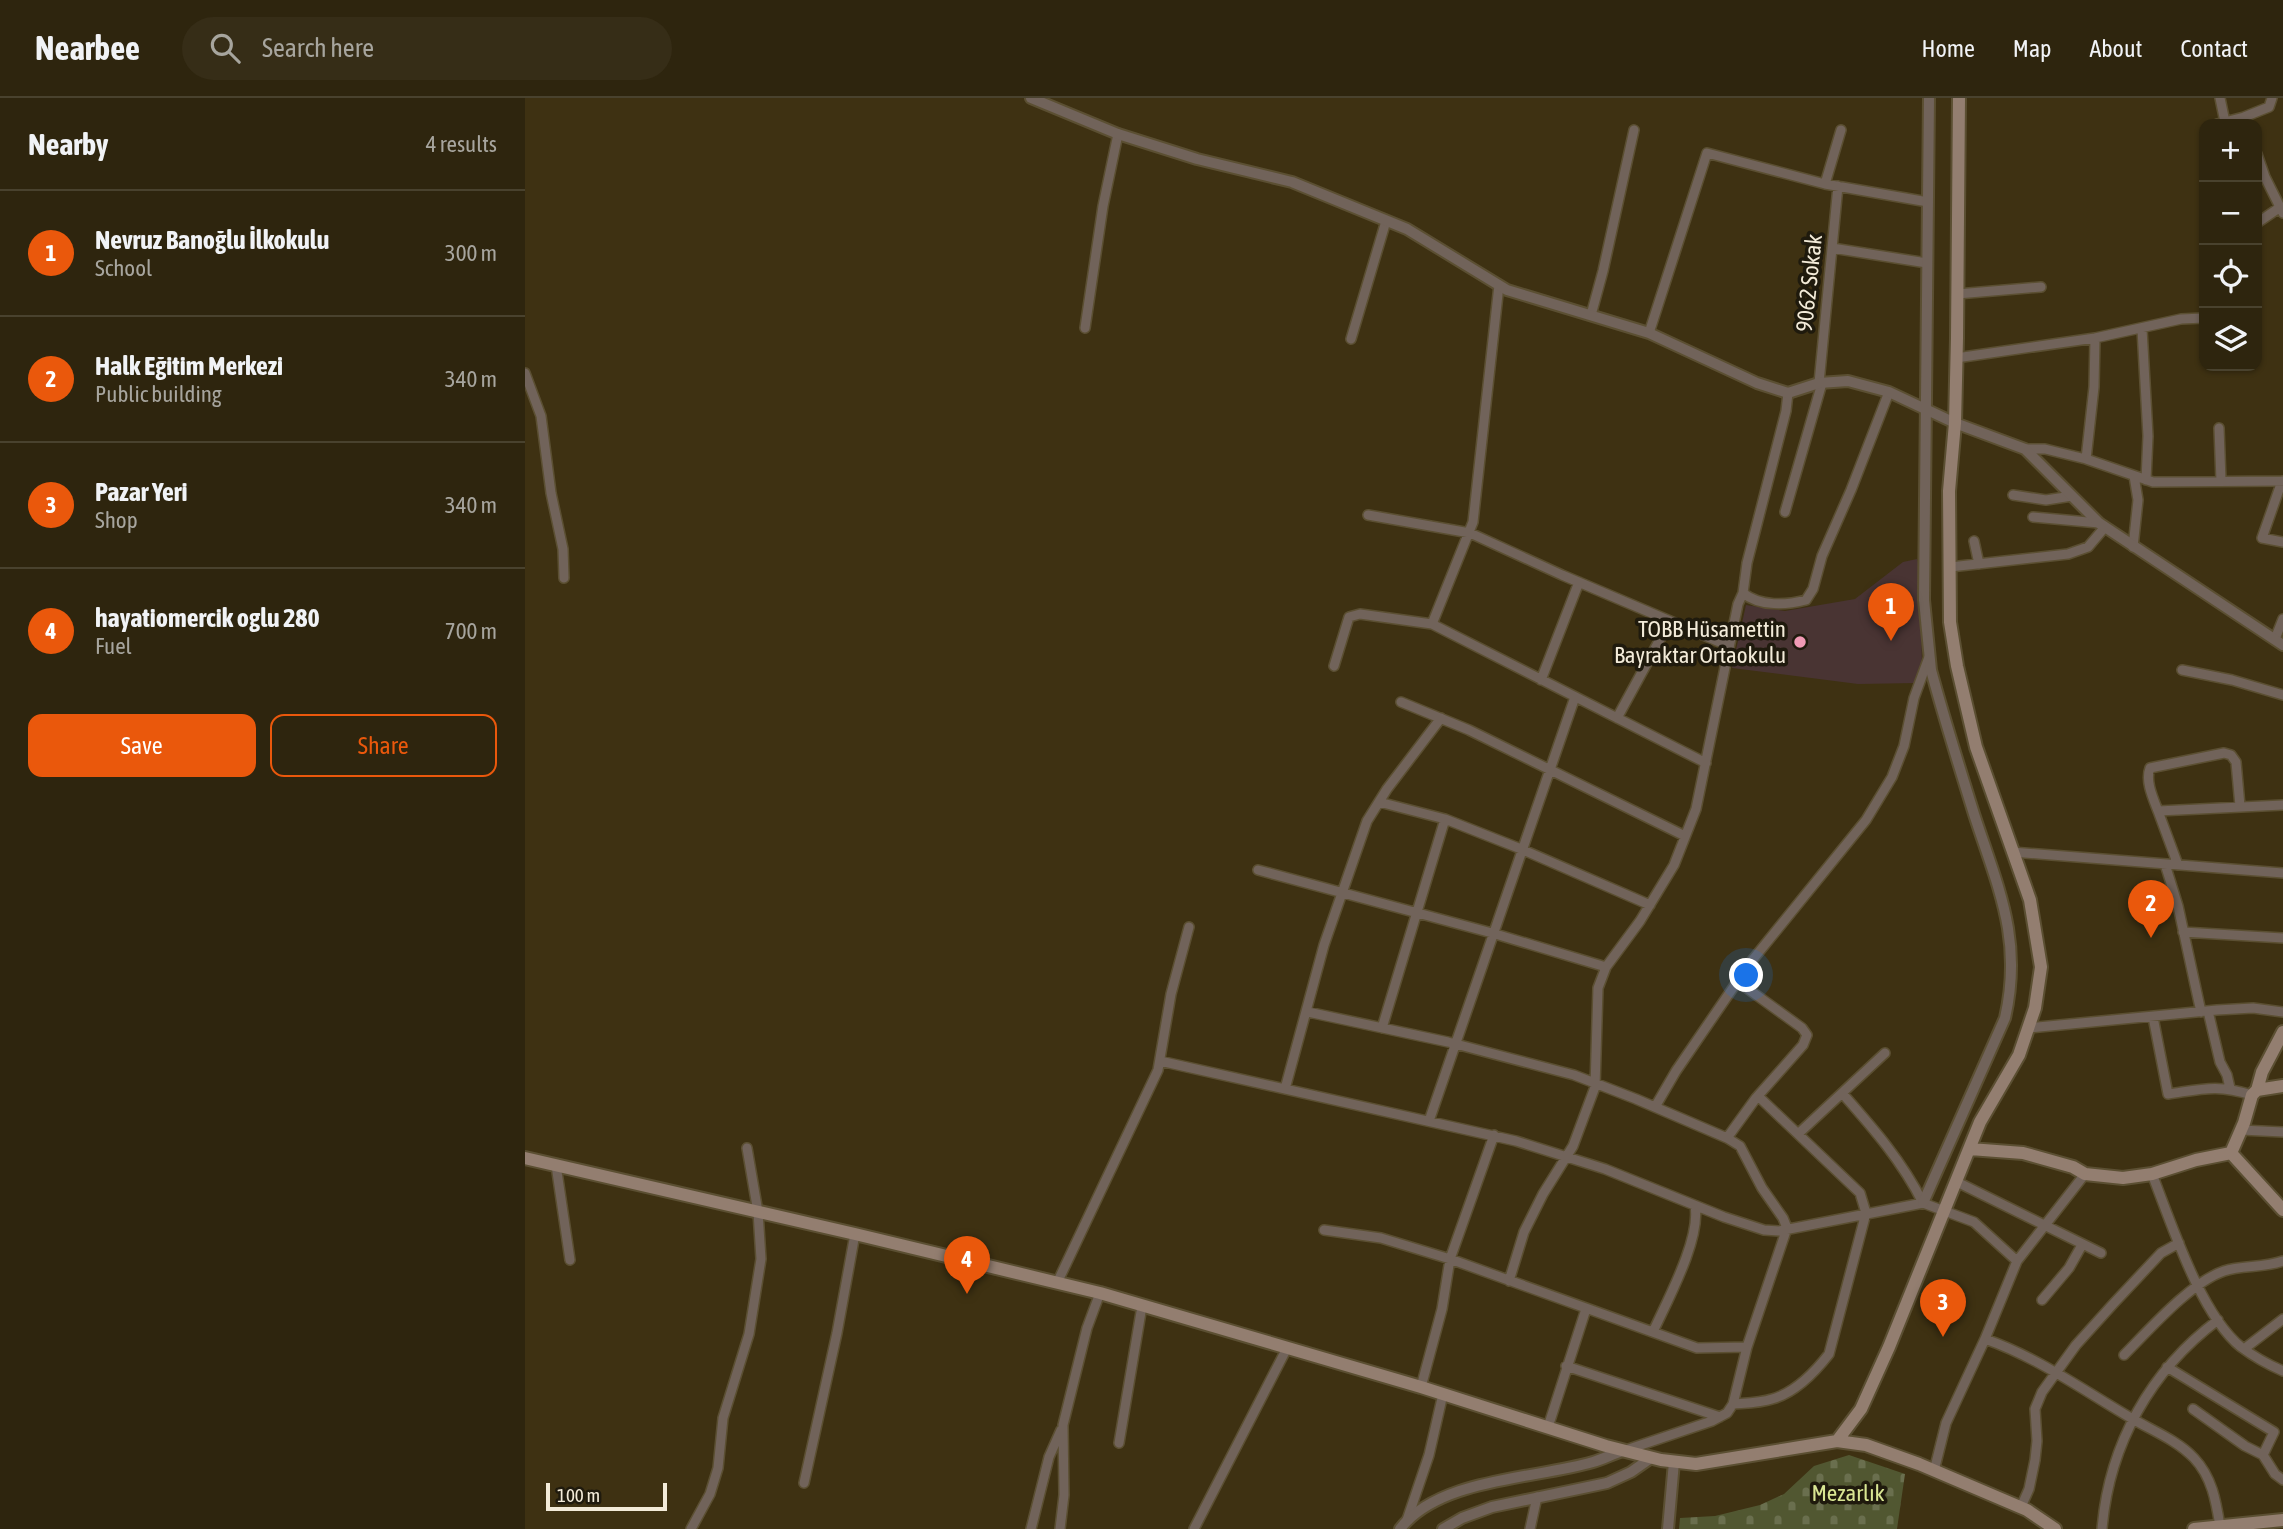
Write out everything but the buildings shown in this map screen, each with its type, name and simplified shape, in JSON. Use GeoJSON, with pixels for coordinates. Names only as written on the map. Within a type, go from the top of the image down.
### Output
{"type":"FeatureCollection","features":[{"type":"Feature","properties":{"kind":"main road"},"geometry":{"type":"LineString","coordinates":[[1837,1441],[1861,1409],[1946,1210],[1980,1122],[2019,1055],[2035,1009],[2041,967],[2030,900],[1976,747],[1957,666],[1950,622],[1949,492],[1955,423],[1959,98]]}},
{"type":"Feature","properties":{"kind":"main road"},"geometry":{"type":"LineString","coordinates":[[2231,1153],[2262,1072],[2283,1032]]}},
{"type":"Feature","properties":{"kind":"main road"},"geometry":{"type":"LineString","coordinates":[[2254,1093],[2283,1086]]}},
{"type":"Feature","properties":{"kind":"main road"},"geometry":{"type":"LineString","coordinates":[[1970,1149],[2023,1153],[2073,1167],[2085,1174],[2123,1178],[2152,1174],[2196,1160],[2231,1153]]}},
{"type":"Feature","properties":{"kind":"main road"},"geometry":{"type":"LineString","coordinates":[[2231,1153],[2283,1210]]}},
{"type":"Feature","properties":{"kind":"main road"},"geometry":{"type":"LineString","coordinates":[[525,1158],[1100,1293],[1651,1458],[1696,1464],[1837,1441],[1866,1445],[2021,1507],[2055,1529]]}},
{"type":"Feature","properties":{"kind":"main road"},"geometry":{"type":"LineString","coordinates":[[2194,1529],[2251,1526],[2283,1520]]}},
{"type":"Feature","properties":{"kind":"street"},"geometry":{"type":"LineString","coordinates":[[1031,98],[1118,134],[1197,159],[1292,183],[1407,229],[1507,290],[1649,333],[1757,383],[1788,393],[1821,383],[1848,381],[1889,392],[1955,423],[2025,449],[2045,449],[2086,458],[2147,481],[2282,481],[2262,538],[2283,542]]}},
{"type":"Feature","properties":{"kind":"street"},"geometry":{"type":"LineString","coordinates":[[1923,1203],[2004,1018],[2012,969],[2010,934],[1999,890],[1947,727],[1929,657],[1924,600],[1929,98]]}},
{"type":"Feature","properties":{"kind":"street"},"geometry":{"type":"LineString","coordinates":[[2220,98],[2221,119]]}},
{"type":"Feature","properties":{"kind":"street"},"geometry":{"type":"LineString","coordinates":[[2248,119],[2269,107],[2272,98]]}},
{"type":"Feature","properties":{"kind":"street"},"geometry":{"type":"LineString","coordinates":[[1591,315],[1634,130]]}},
{"type":"Feature","properties":{"kind":"street"},"geometry":{"type":"LineString","coordinates":[[1825,184],[1842,130]]}},
{"type":"Feature","properties":{"kind":"street"},"geometry":{"type":"LineString","coordinates":[[1085,328],[1103,206],[1118,134]]}},
{"type":"Feature","properties":{"kind":"street"},"geometry":{"type":"LineString","coordinates":[[1649,333],[1707,153],[1825,184],[1928,202]]}},
{"type":"Feature","properties":{"kind":"street"},"geometry":{"type":"LineString","coordinates":[[2262,166],[2281,211],[2262,220]]}},
{"type":"Feature","properties":{"kind":"street","name":"9062 Sokak"},"geometry":{"type":"LineString","coordinates":[[1785,512],[1821,383],[1838,186]]}},
{"type":"Feature","properties":{"kind":"street"},"geometry":{"type":"LineString","coordinates":[[1351,339],[1386,221]]}},
{"type":"Feature","properties":{"kind":"street"},"geometry":{"type":"LineString","coordinates":[[1832,248],[1927,263]]}},
{"type":"Feature","properties":{"kind":"street"},"geometry":{"type":"LineString","coordinates":[[1432,624],[1470,533],[1499,285]]}},
{"type":"Feature","properties":{"kind":"street"},"geometry":{"type":"LineString","coordinates":[[1957,294],[2041,287]]}},
{"type":"Feature","properties":{"kind":"street"},"geometry":{"type":"LineString","coordinates":[[1956,358],[2095,338],[2181,319],[2199,318]]}},
{"type":"Feature","properties":{"kind":"street"},"geometry":{"type":"LineString","coordinates":[[2143,329],[2148,436],[2147,481]]}},
{"type":"Feature","properties":{"kind":"street"},"geometry":{"type":"LineString","coordinates":[[2086,458],[2094,387],[2095,338]]}},
{"type":"Feature","properties":{"kind":"street"},"geometry":{"type":"LineString","coordinates":[[525,373],[541,416],[551,493],[563,549],[564,579]]}},
{"type":"Feature","properties":{"kind":"street"},"geometry":{"type":"LineString","coordinates":[[1744,593],[1767,603],[1787,605],[1806,600],[1813,589],[1822,556],[1889,392]]}},
{"type":"Feature","properties":{"kind":"street"},"geometry":{"type":"LineString","coordinates":[[1509,1281],[1524,1232],[1543,1194],[1573,1146],[1596,1083],[1598,988],[1606,967],[1650,905],[1674,864],[1696,809],[1738,604],[1744,593],[1747,564],[1786,411],[1788,393]]}},
{"type":"Feature","properties":{"kind":"street"},"geometry":{"type":"LineString","coordinates":[[2219,428],[2221,481]]}},
{"type":"Feature","properties":{"kind":"street"},"geometry":{"type":"LineString","coordinates":[[2025,449],[2102,525],[2279,642],[2283,619]]}},
{"type":"Feature","properties":{"kind":"street"},"geometry":{"type":"LineString","coordinates":[[2133,547],[2138,500],[2134,476]]}},
{"type":"Feature","properties":{"kind":"street"},"geometry":{"type":"LineString","coordinates":[[2013,495],[2046,500],[2072,496]]}},
{"type":"Feature","properties":{"kind":"street"},"geometry":{"type":"LineString","coordinates":[[1368,515],[1470,533],[1729,646]]}},
{"type":"Feature","properties":{"kind":"street"},"geometry":{"type":"LineString","coordinates":[[2033,517],[2102,525]]}},
{"type":"Feature","properties":{"kind":"street"},"geometry":{"type":"LineString","coordinates":[[1950,567],[2068,554],[2088,547],[2102,525]]}},
{"type":"Feature","properties":{"kind":"street"},"geometry":{"type":"LineString","coordinates":[[1974,541],[1979,564]]}},
{"type":"Feature","properties":{"kind":"street"},"geometry":{"type":"LineString","coordinates":[[1541,680],[1579,582]]}},
{"type":"Feature","properties":{"kind":"street"},"geometry":{"type":"LineString","coordinates":[[1334,666],[1349,617],[1360,614],[1432,624],[1706,763]]}},
{"type":"Feature","properties":{"kind":"street"},"geometry":{"type":"LineString","coordinates":[[1617,718],[1670,621]]}},
{"type":"Feature","properties":{"kind":"street"},"geometry":{"type":"LineString","coordinates":[[1655,1107],[1737,981],[1866,820],[1885,788],[1904,746],[1914,698],[1929,657]]}},
{"type":"Feature","properties":{"kind":"street"},"geometry":{"type":"LineString","coordinates":[[2182,670],[2232,680],[2283,695]]}},
{"type":"Feature","properties":{"kind":"street"},"geometry":{"type":"LineString","coordinates":[[1429,1121],[1574,697]]}},
{"type":"Feature","properties":{"kind":"street"},"geometry":{"type":"LineString","coordinates":[[1401,702],[1441,718],[1685,836]]}},
{"type":"Feature","properties":{"kind":"street"},"geometry":{"type":"LineString","coordinates":[[1286,1089],[1324,945],[1367,821],[1441,718]]}},
{"type":"Feature","properties":{"kind":"street"},"geometry":{"type":"LineString","coordinates":[[2178,865],[2150,784],[2150,768],[2224,753],[2231,755],[2236,762],[2241,806]]}},
{"type":"Feature","properties":{"kind":"street"},"geometry":{"type":"LineString","coordinates":[[1379,802],[1445,819],[1650,905]]}},
{"type":"Feature","properties":{"kind":"street"},"geometry":{"type":"LineString","coordinates":[[2158,811],[2283,806]]}},
{"type":"Feature","properties":{"kind":"street"},"geometry":{"type":"LineString","coordinates":[[1382,1028],[1445,819]]}},
{"type":"Feature","properties":{"kind":"street"},"geometry":{"type":"LineString","coordinates":[[2012,852],[2283,873]]}},
{"type":"Feature","properties":{"kind":"street"},"geometry":{"type":"LineString","coordinates":[[2165,864],[2204,1012],[2230,1088]]}},
{"type":"Feature","properties":{"kind":"street"},"geometry":{"type":"LineString","coordinates":[[1258,870],[1492,933],[1606,967]]}},
{"type":"Feature","properties":{"kind":"street"},"geometry":{"type":"LineString","coordinates":[[1057,1283],[1146,1099],[1160,1061],[1171,994],[1189,927]]}},
{"type":"Feature","properties":{"kind":"street"},"geometry":{"type":"LineString","coordinates":[[2183,932],[2283,939]]}},
{"type":"Feature","properties":{"kind":"street"},"geometry":{"type":"LineString","coordinates":[[1727,1138],[1758,1096],[1803,1045],[1807,1035],[1802,1028],[1737,981]]}},
{"type":"Feature","properties":{"kind":"street"},"geometry":{"type":"LineString","coordinates":[[2028,1028],[2253,1008],[2283,1012]]}},
{"type":"Feature","properties":{"kind":"street"},"geometry":{"type":"LineString","coordinates":[[1308,1012],[1455,1044],[1574,1075],[1727,1138],[1740,1146],[1787,1228],[1747,1347],[1733,1404],[1727,1413],[1592,1462],[1473,1487],[1436,1502],[1404,1525]]}},
{"type":"Feature","properties":{"kind":"street"},"geometry":{"type":"LineString","coordinates":[[2153,1017],[2168,1094],[2212,1087],[2254,1093]]}},
{"type":"Feature","properties":{"kind":"street"},"geometry":{"type":"LineString","coordinates":[[1798,1134],[1885,1053]]}},
{"type":"Feature","properties":{"kind":"street"},"geometry":{"type":"LineString","coordinates":[[1160,1061],[1494,1135],[1566,1155],[1695,1206],[1765,1230],[1779,1231],[1923,1203],[1973,1222],[2017,1261]]}},
{"type":"Feature","properties":{"kind":"street"},"geometry":{"type":"LineString","coordinates":[[1843,1093],[1891,1149],[1923,1203]]}},
{"type":"Feature","properties":{"kind":"street"},"geometry":{"type":"LineString","coordinates":[[1733,1404],[1769,1400],[1784,1395],[1818,1369],[1829,1354],[1866,1213],[1860,1193],[1758,1096]]}},
{"type":"Feature","properties":{"kind":"street"},"geometry":{"type":"LineString","coordinates":[[2241,1130],[2283,1132]]}},
{"type":"Feature","properties":{"kind":"street"},"geometry":{"type":"LineString","coordinates":[[1421,1387],[1442,1309],[1450,1259],[1494,1135]]}},
{"type":"Feature","properties":{"kind":"street"},"geometry":{"type":"LineString","coordinates":[[691,1529],[710,1494],[718,1468],[723,1418],[749,1334],[761,1259],[758,1212],[747,1148]]}},
{"type":"Feature","properties":{"kind":"street"},"geometry":{"type":"LineString","coordinates":[[556,1166],[570,1259]]}},
{"type":"Feature","properties":{"kind":"street"},"geometry":{"type":"LineString","coordinates":[[1934,1471],[1946,1423],[2017,1261],[2085,1174]]}},
{"type":"Feature","properties":{"kind":"street"},"geometry":{"type":"LineString","coordinates":[[2152,1174],[2198,1287],[2218,1320],[2244,1349],[2283,1371]]}},
{"type":"Feature","properties":{"kind":"street"},"geometry":{"type":"LineString","coordinates":[[1957,1182],[2101,1253]]}},
{"type":"Feature","properties":{"kind":"street"},"geometry":{"type":"LineString","coordinates":[[1653,1332],[1683,1265],[1697,1218],[1695,1206]]}},
{"type":"Feature","properties":{"kind":"street"},"geometry":{"type":"LineString","coordinates":[[1324,1230],[1394,1242],[1450,1259],[1697,1348],[1747,1347]]}},
{"type":"Feature","properties":{"kind":"street"},"geometry":{"type":"LineString","coordinates":[[1394,1242],[1395,1231]]}},
{"type":"Feature","properties":{"kind":"street"},"geometry":{"type":"LineString","coordinates":[[804,1483],[838,1333],[855,1234]]}},
{"type":"Feature","properties":{"kind":"street"},"geometry":{"type":"LineString","coordinates":[[2021,1507],[2029,1489],[2035,1460],[2035,1409],[2042,1392],[2055,1372],[2099,1320],[2161,1253],[2179,1243]]}},
{"type":"Feature","properties":{"kind":"street"},"geometry":{"type":"LineString","coordinates":[[2042,1300],[2069,1268],[2083,1245]]}},
{"type":"Feature","properties":{"kind":"street"},"geometry":{"type":"LineString","coordinates":[[2125,1355],[2170,1309],[2213,1276],[2226,1270],[2283,1261]]}},
{"type":"Feature","properties":{"kind":"street"},"geometry":{"type":"LineString","coordinates":[[1031,1529],[1049,1457],[1063,1425],[1087,1328],[1100,1293]]}},
{"type":"Feature","properties":{"kind":"street"},"geometry":{"type":"LineString","coordinates":[[1119,1443],[1142,1306]]}},
{"type":"Feature","properties":{"kind":"street"},"geometry":{"type":"LineString","coordinates":[[1548,1427],[1586,1309]]}},
{"type":"Feature","properties":{"kind":"street"},"geometry":{"type":"LineString","coordinates":[[2244,1349],[2283,1319]]}},
{"type":"Feature","properties":{"kind":"street"},"geometry":{"type":"LineString","coordinates":[[2102,1529],[2112,1472],[2122,1438],[2132,1419],[2167,1367],[2195,1338],[2218,1320]]}},
{"type":"Feature","properties":{"kind":"street"},"geometry":{"type":"LineString","coordinates":[[1985,1339],[2007,1346],[2055,1372],[2193,1457],[2208,1478],[2214,1493],[2220,1526]]}},
{"type":"Feature","properties":{"kind":"street"},"geometry":{"type":"LineString","coordinates":[[1194,1529],[1287,1348]]}},
{"type":"Feature","properties":{"kind":"street"},"geometry":{"type":"LineString","coordinates":[[1566,1366],[1720,1417]]}},
{"type":"Feature","properties":{"kind":"street"},"geometry":{"type":"LineString","coordinates":[[2167,1367],[2274,1432],[2263,1455]]}},
{"type":"Feature","properties":{"kind":"street"},"geometry":{"type":"LineString","coordinates":[[1404,1525],[1429,1455],[1443,1394]]}},
{"type":"Feature","properties":{"kind":"street"},"geometry":{"type":"LineString","coordinates":[[2193,1409],[2245,1446],[2263,1455],[2275,1474],[2283,1480]]}},
{"type":"Feature","properties":{"kind":"street"},"geometry":{"type":"LineString","coordinates":[[1061,1529],[1064,1496],[1063,1425]]}},
{"type":"Feature","properties":{"kind":"street"},"geometry":{"type":"LineString","coordinates":[[1443,1529],[1462,1518],[1492,1507],[1607,1483],[1631,1472],[1651,1458]]}},
{"type":"Feature","properties":{"kind":"street"},"geometry":{"type":"LineString","coordinates":[[1668,1529],[1674,1462]]}},
{"type":"Feature","properties":{"kind":"street"},"geometry":{"type":"LineString","coordinates":[[1530,1529],[1537,1497]]}},
{"type":"Feature","properties":{"kind":"shaded area"},"geometry":{"type":"Polygon","coordinates":[[[1917,559],[1920,569],[1922,666],[1917,683],[1858,684],[1732,668],[1746,605],[1785,611],[1855,599],[1903,562],[1917,559]]]}},
{"type":"Feature","properties":{"kind":"green space","name":"Mezarlık"},"geometry":{"type":"Polygon","coordinates":[[[1849,1455],[1905,1474],[1897,1529],[1679,1529],[1680,1518],[1715,1516],[1760,1505],[1784,1494],[1814,1466],[1849,1455]]]}},
{"type":"Feature","properties":{"kind":"place","name":"Nevruz Banoğlu İlkokulu"},"geometry":{"type":"Point","coordinates":[1891,641]}},
{"type":"Feature","properties":{"kind":"place","name":"TOBB Hüsamettin Bayraktar Ortaokulu"},"geometry":{"type":"Point","coordinates":[1800,642]}},
{"type":"Feature","properties":{"kind":"place","name":"Halk Eğitim Merkezi"},"geometry":{"type":"Point","coordinates":[2151,938]}},
{"type":"Feature","properties":{"kind":"place","name":"hayatiomercik oglu 280"},"geometry":{"type":"Point","coordinates":[967,1294]}},
{"type":"Feature","properties":{"kind":"place","name":"Pazar Yeri"},"geometry":{"type":"Point","coordinates":[1943,1337]}}]}
